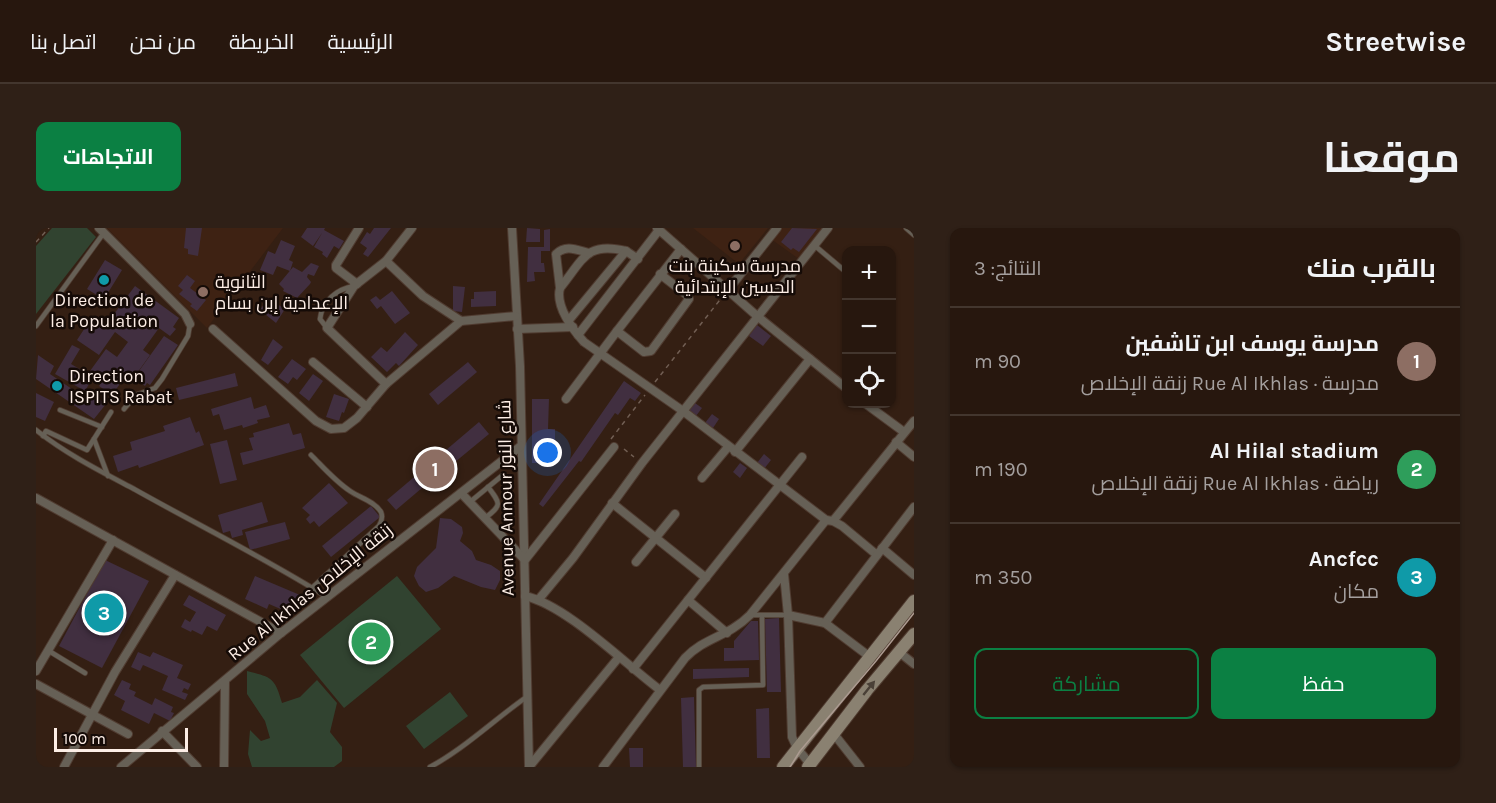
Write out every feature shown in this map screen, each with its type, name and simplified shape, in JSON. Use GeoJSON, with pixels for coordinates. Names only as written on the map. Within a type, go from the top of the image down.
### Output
{"type":"FeatureCollection","features":[{"type":"Feature","properties":{"kind":"main road"},"geometry":{"type":"LineString","coordinates":[[783,767],[914,601]]}},
{"type":"Feature","properties":{"kind":"main road"},"geometry":{"type":"LineString","coordinates":[[809,765],[914,634]]}},
{"type":"Feature","properties":{"kind":"street"},"geometry":{"type":"LineString","coordinates":[[355,285],[336,268],[336,265],[359,228]]}},
{"type":"Feature","properties":{"kind":"street"},"geometry":{"type":"LineString","coordinates":[[386,384],[327,328],[355,285],[386,261],[412,228]]}},
{"type":"Feature","properties":{"kind":"street","name":"Avenue Annour شارع النور"},"geometry":{"type":"LineString","coordinates":[[512,228],[525,560],[529,767]]}},
{"type":"Feature","properties":{"kind":"street"},"geometry":{"type":"LineString","coordinates":[[728,290],[777,228]]}},
{"type":"Feature","properties":{"kind":"street"},"geometry":{"type":"LineString","coordinates":[[539,599],[642,463],[828,228]]}},
{"type":"Feature","properties":{"kind":"street"},"geometry":{"type":"LineString","coordinates":[[517,329],[573,328],[638,259],[658,229],[842,385]]}},
{"type":"Feature","properties":{"kind":"street"},"geometry":{"type":"LineString","coordinates":[[102,230],[185,314],[190,324]]}},
{"type":"Feature","properties":{"kind":"street"},"geometry":{"type":"LineString","coordinates":[[560,288],[593,249],[605,247],[626,251],[638,259]]}},
{"type":"Feature","properties":{"kind":"street"},"geometry":{"type":"LineString","coordinates":[[589,253],[568,248],[559,251],[556,260],[560,288],[558,299],[573,328],[584,342],[683,411],[780,485],[914,575]]}},
{"type":"Feature","properties":{"kind":"street"},"geometry":{"type":"LineString","coordinates":[[566,399],[681,249]]}},
{"type":"Feature","properties":{"kind":"street"},"geometry":{"type":"LineString","coordinates":[[573,328],[626,251]]}},
{"type":"Feature","properties":{"kind":"street"},"geometry":{"type":"LineString","coordinates":[[386,261],[423,296],[461,321]]}},
{"type":"Feature","properties":{"kind":"street"},"geometry":{"type":"LineString","coordinates":[[617,332],[642,351],[649,352],[687,303],[689,296],[660,274]]}},
{"type":"Feature","properties":{"kind":"street"},"geometry":{"type":"LineString","coordinates":[[213,328],[316,421],[331,429],[344,428],[386,384],[461,321],[516,316]]}},
{"type":"Feature","properties":{"kind":"street"},"geometry":{"type":"LineString","coordinates":[[702,478],[731,449],[810,359]]}},
{"type":"Feature","properties":{"kind":"street"},"geometry":{"type":"LineString","coordinates":[[314,362],[367,406]]}},
{"type":"Feature","properties":{"kind":"street"},"geometry":{"type":"LineString","coordinates":[[871,408],[904,432]]}},
{"type":"Feature","properties":{"kind":"street"},"geometry":{"type":"LineString","coordinates":[[603,767],[692,650],[738,627],[750,615],[914,421]]}},
{"type":"Feature","properties":{"kind":"street"},"geometry":{"type":"LineString","coordinates":[[896,442],[914,457]]}},
{"type":"Feature","properties":{"kind":"street","name":"Rue Al Ikhlas زنقة الإخلاص"},"geometry":{"type":"LineString","coordinates":[[121,767],[281,633],[521,446]]}},
{"type":"Feature","properties":{"kind":"street"},"geometry":{"type":"LineString","coordinates":[[461,493],[525,560],[614,447]]}},
{"type":"Feature","properties":{"kind":"street"},"geometry":{"type":"LineString","coordinates":[[633,669],[802,457]]}},
{"type":"Feature","properties":{"kind":"street"},"geometry":{"type":"LineString","coordinates":[[36,498],[281,633]]}},
{"type":"Feature","properties":{"kind":"street"},"geometry":{"type":"LineString","coordinates":[[612,503],[706,578]]}},
{"type":"Feature","properties":{"kind":"street"},"geometry":{"type":"LineString","coordinates":[[825,623],[914,507]]}},
{"type":"Feature","properties":{"kind":"street"},"geometry":{"type":"LineString","coordinates":[[636,562],[675,514]]}},
{"type":"Feature","properties":{"kind":"street"},"geometry":{"type":"LineString","coordinates":[[36,671],[113,540]]}},
{"type":"Feature","properties":{"kind":"street"},"geometry":{"type":"LineString","coordinates":[[64,767],[91,716],[175,574]]}},
{"type":"Feature","properties":{"kind":"street"},"geometry":{"type":"LineString","coordinates":[[784,574],[788,615],[792,733],[797,748],[809,765]]}},
{"type":"Feature","properties":{"kind":"street"},"geometry":{"type":"LineString","coordinates":[[525,596],[539,599],[561,612],[660,690]]}},
{"type":"Feature","properties":{"kind":"street"},"geometry":{"type":"LineString","coordinates":[[688,600],[728,633]]}},
{"type":"Feature","properties":{"kind":"street"},"geometry":{"type":"LineString","coordinates":[[788,615],[825,623],[870,657]]}},
{"type":"Feature","properties":{"kind":"street"},"geometry":{"type":"LineString","coordinates":[[899,652],[914,664]]}},
{"type":"Feature","properties":{"kind":"street"},"geometry":{"type":"LineString","coordinates":[[529,767],[619,657]]}},
{"type":"Feature","properties":{"kind":"street"},"geometry":{"type":"LineString","coordinates":[[224,767],[225,681]]}},
{"type":"Feature","properties":{"kind":"street"},"geometry":{"type":"LineString","coordinates":[[36,684],[91,716],[128,734]]}},
{"type":"Feature","properties":{"kind":"street"},"geometry":{"type":"LineString","coordinates":[[162,731],[197,767]]}},
{"type":"Feature","properties":{"kind":"street"},"geometry":{"type":"LineString","coordinates":[[834,734],[860,767]]}},
{"type":"Feature","properties":{"kind":"lane"},"geometry":{"type":"LineString","coordinates":[[906,228],[914,235]]}},
{"type":"Feature","properties":{"kind":"lane"},"geometry":{"type":"LineString","coordinates":[[36,326],[102,230]]}},
{"type":"Feature","properties":{"kind":"lane"},"geometry":{"type":"LineString","coordinates":[[814,244],[842,268]]}},
{"type":"Feature","properties":{"kind":"lane"},"geometry":{"type":"LineString","coordinates":[[327,328],[320,319],[323,308],[337,292],[355,285]]}},
{"type":"Feature","properties":{"kind":"lane"},"geometry":{"type":"LineString","coordinates":[[124,409],[136,395],[155,388],[162,379],[188,336],[190,324]]}},
{"type":"Feature","properties":{"kind":"lane"},"geometry":{"type":"LineString","coordinates":[[60,410],[102,427]]}},
{"type":"Feature","properties":{"kind":"lane"},"geometry":{"type":"LineString","coordinates":[[43,436],[46,431],[87,450],[111,412]]}},
{"type":"Feature","properties":{"kind":"lane"},"geometry":{"type":"LineString","coordinates":[[36,430],[51,443],[108,476],[246,549],[328,598]]}},
{"type":"Feature","properties":{"kind":"lane"},"geometry":{"type":"LineString","coordinates":[[94,439],[108,476]]}},
{"type":"Feature","properties":{"kind":"lane"},"geometry":{"type":"LineString","coordinates":[[310,455],[350,491],[374,505],[380,511],[382,518],[379,526],[312,588]]}},
{"type":"Feature","properties":{"kind":"lane"},"geometry":{"type":"LineString","coordinates":[[470,502],[504,474]]}},
{"type":"Feature","properties":{"kind":"lane"},"geometry":{"type":"LineString","coordinates":[[485,518],[498,508],[499,504],[488,487]]}},
{"type":"Feature","properties":{"kind":"lane"},"geometry":{"type":"LineString","coordinates":[[750,615],[788,615]]}},
{"type":"Feature","properties":{"kind":"lane"},"geometry":{"type":"LineString","coordinates":[[699,767],[699,690],[703,687],[763,685],[762,616]]}},
{"type":"Feature","properties":{"kind":"lane"},"geometry":{"type":"LineString","coordinates":[[48,651],[85,673]]}},
{"type":"Feature","properties":{"kind":"lane"},"geometry":{"type":"LineString","coordinates":[[430,767],[448,757],[528,696]]}},
{"type":"Feature","properties":{"kind":"path"},"geometry":{"type":"LineString","coordinates":[[36,242],[49,228]]}},
{"type":"Feature","properties":{"kind":"path"},"geometry":{"type":"LineString","coordinates":[[642,463],[611,439],[728,290]]}},
{"type":"Feature","properties":{"kind":"shaded area","name":"الثانوية الإعدادية إبن بسام"},"geometry":{"type":"Polygon","coordinates":[[[107,228],[283,228],[207,328],[107,228]]]}},
{"type":"Feature","properties":{"kind":"shaded area","name":"مدرسة سكينة بنت الحسين الإبتدائية"},"geometry":{"type":"Polygon","coordinates":[[[693,228],[768,228],[739,264],[693,228]]]}},
{"type":"Feature","properties":{"kind":"shaded area"},"geometry":{"type":"Polygon","coordinates":[[[780,228],[824,228],[799,259],[771,239],[780,228]]]}},
{"type":"Feature","properties":{"kind":"green space"},"geometry":{"type":"Polygon","coordinates":[[[52,228],[87,228],[96,237],[36,314],[36,246],[52,228]]]}},
{"type":"Feature","properties":{"kind":"green space"},"geometry":{"type":"Polygon","coordinates":[[[397,576],[441,629],[344,708],[300,655],[397,576]]]}},
{"type":"Feature","properties":{"kind":"green space"},"geometry":{"type":"Polygon","coordinates":[[[247,671],[271,680],[277,688],[282,703],[300,697],[317,680],[337,703],[330,732],[342,747],[342,761],[334,767],[252,767],[248,754],[250,730],[261,741],[270,738],[265,721],[247,694],[247,671]]]}},
{"type":"Feature","properties":{"kind":"green space"},"geometry":{"type":"Polygon","coordinates":[[[450,692],[468,716],[424,749],[406,726],[450,692]]]}},
{"type":"Feature","properties":{"kind":"building"},"geometry":{"type":"Polygon","coordinates":[[[186,228],[202,228],[198,256],[188,254],[188,249],[184,248],[186,228]]]}},
{"type":"Feature","properties":{"kind":"building"},"geometry":{"type":"Polygon","coordinates":[[[307,228],[325,228],[324,230],[344,241],[339,249],[334,246],[327,258],[322,254],[323,252],[314,247],[322,233],[313,246],[301,237],[307,228]]]}},
{"type":"Feature","properties":{"kind":"building"},"geometry":{"type":"Polygon","coordinates":[[[374,228],[391,228],[368,257],[363,254],[367,248],[360,243],[367,232],[370,234],[374,228]]]}},
{"type":"Feature","properties":{"kind":"building"},"geometry":{"type":"Polygon","coordinates":[[[527,228],[540,229],[540,242],[526,242],[527,228]]]}},
{"type":"Feature","properties":{"kind":"building"},"geometry":{"type":"Polygon","coordinates":[[[792,228],[817,229],[799,252],[793,248],[791,250],[781,242],[792,228]]]}},
{"type":"Feature","properties":{"kind":"building"},"geometry":{"type":"Polygon","coordinates":[[[550,229],[550,251],[541,251],[541,263],[544,263],[545,272],[534,272],[535,281],[527,282],[528,247],[544,247],[544,230],[550,229]]]}},
{"type":"Feature","properties":{"kind":"building"},"geometry":{"type":"Polygon","coordinates":[[[281,240],[295,246],[289,260],[293,262],[290,271],[277,266],[273,275],[260,270],[268,251],[275,254],[281,240]]]}},
{"type":"Feature","properties":{"kind":"building","name":"Direction de la Population"},"geometry":{"type":"Polygon","coordinates":[[[105,260],[122,270],[106,296],[109,298],[106,303],[87,289],[105,260]]]}},
{"type":"Feature","properties":{"kind":"building"},"geometry":{"type":"Polygon","coordinates":[[[311,263],[319,266],[314,276],[308,274],[307,277],[311,282],[297,298],[283,291],[284,289],[279,284],[293,267],[302,272],[311,263]]]}},
{"type":"Feature","properties":{"kind":"building"},"geometry":{"type":"Polygon","coordinates":[[[187,275],[195,281],[190,288],[206,300],[197,311],[179,294],[183,290],[178,286],[187,275]]]}},
{"type":"Feature","properties":{"kind":"building"},"geometry":{"type":"Polygon","coordinates":[[[135,286],[179,318],[173,327],[176,329],[170,336],[159,328],[143,350],[150,355],[135,376],[129,371],[112,395],[99,386],[103,380],[90,371],[106,349],[117,357],[128,342],[115,332],[99,355],[77,340],[92,317],[107,328],[116,316],[114,314],[135,286]]]}},
{"type":"Feature","properties":{"kind":"building"},"geometry":{"type":"Polygon","coordinates":[[[453,286],[465,287],[462,312],[453,311],[453,286]]]}},
{"type":"Feature","properties":{"kind":"building"},"geometry":{"type":"Polygon","coordinates":[[[392,291],[410,313],[395,324],[381,306],[377,309],[370,300],[376,296],[380,300],[392,291]]]}},
{"type":"Feature","properties":{"kind":"building"},"geometry":{"type":"Polygon","coordinates":[[[496,291],[496,306],[471,307],[474,292],[496,291]]]}},
{"type":"Feature","properties":{"kind":"building"},"geometry":{"type":"Polygon","coordinates":[[[268,298],[285,309],[276,323],[260,310],[268,298]]]}},
{"type":"Feature","properties":{"kind":"building"},"geometry":{"type":"Polygon","coordinates":[[[757,325],[771,336],[763,346],[749,336],[757,325]]]}},
{"type":"Feature","properties":{"kind":"building"},"geometry":{"type":"Polygon","coordinates":[[[405,332],[418,345],[399,366],[396,363],[387,372],[371,357],[381,347],[387,352],[405,332]]]}},
{"type":"Feature","properties":{"kind":"building"},"geometry":{"type":"Polygon","coordinates":[[[164,336],[178,345],[150,385],[147,383],[145,386],[134,378],[164,336]]]}},
{"type":"Feature","properties":{"kind":"building"},"geometry":{"type":"Polygon","coordinates":[[[273,339],[283,347],[268,365],[261,360],[273,339]]]}},
{"type":"Feature","properties":{"kind":"building"},"geometry":{"type":"Polygon","coordinates":[[[72,345],[80,349],[71,364],[93,377],[85,391],[55,374],[72,345]]]}},
{"type":"Feature","properties":{"kind":"building","name":"Direction ISPITS Rabat"},"geometry":{"type":"Polygon","coordinates":[[[38,355],[54,366],[50,374],[85,398],[91,393],[106,404],[94,419],[36,379],[38,355]]]}},
{"type":"Feature","properties":{"kind":"building"},"geometry":{"type":"Polygon","coordinates":[[[292,359],[306,369],[297,380],[293,377],[288,384],[278,377],[292,359]]]}},
{"type":"Feature","properties":{"kind":"building"},"geometry":{"type":"Polygon","coordinates":[[[468,362],[477,372],[438,405],[429,394],[468,362]]]}},
{"type":"Feature","properties":{"kind":"building"},"geometry":{"type":"Polygon","coordinates":[[[235,373],[238,386],[179,400],[176,388],[235,373]]]}},
{"type":"Feature","properties":{"kind":"building"},"geometry":{"type":"Polygon","coordinates":[[[313,374],[323,381],[309,401],[299,393],[313,374]]]}},
{"type":"Feature","properties":{"kind":"building"},"geometry":{"type":"Polygon","coordinates":[[[624,381],[641,393],[635,401],[630,398],[618,415],[615,413],[581,462],[579,461],[543,507],[539,504],[624,381]]]}},
{"type":"Feature","properties":{"kind":"building"},"geometry":{"type":"Polygon","coordinates":[[[36,393],[54,402],[45,421],[36,417],[36,393]]]}},
{"type":"Feature","properties":{"kind":"building"},"geometry":{"type":"Polygon","coordinates":[[[334,394],[349,399],[339,421],[326,417],[334,394]]]}},
{"type":"Feature","properties":{"kind":"building"},"geometry":{"type":"Polygon","coordinates":[[[251,397],[254,409],[266,405],[270,417],[257,420],[258,423],[243,428],[242,425],[224,430],[219,414],[213,416],[211,409],[251,397]]]}},
{"type":"Feature","properties":{"kind":"building"},"geometry":{"type":"Polygon","coordinates":[[[532,399],[549,399],[548,429],[555,429],[555,463],[532,463],[532,399]]]}},
{"type":"Feature","properties":{"kind":"building"},"geometry":{"type":"Polygon","coordinates":[[[695,403],[702,408],[696,416],[689,411],[695,403]]]}},
{"type":"Feature","properties":{"kind":"building"},"geometry":{"type":"Polygon","coordinates":[[[712,414],[719,419],[713,428],[705,423],[712,414]]]}},
{"type":"Feature","properties":{"kind":"building"},"geometry":{"type":"Polygon","coordinates":[[[190,417],[204,445],[139,468],[138,465],[118,472],[113,456],[132,450],[130,442],[165,431],[163,426],[190,417]]]}},
{"type":"Feature","properties":{"kind":"building"},"geometry":{"type":"Polygon","coordinates":[[[479,422],[489,434],[449,467],[439,456],[479,422]]]}},
{"type":"Feature","properties":{"kind":"building"},"geometry":{"type":"Polygon","coordinates":[[[289,423],[293,435],[301,433],[305,448],[243,465],[240,453],[253,450],[249,438],[254,437],[253,433],[289,423]]]}},
{"type":"Feature","properties":{"kind":"building"},"geometry":{"type":"Polygon","coordinates":[[[227,440],[237,480],[220,484],[210,444],[227,440]]]}},
{"type":"Feature","properties":{"kind":"building"},"geometry":{"type":"Polygon","coordinates":[[[764,454],[771,460],[764,469],[757,463],[764,454]]]}},
{"type":"Feature","properties":{"kind":"building"},"geometry":{"type":"Polygon","coordinates":[[[740,463],[747,468],[740,478],[733,472],[740,463]]]}},
{"type":"Feature","properties":{"kind":"building"},"geometry":{"type":"Polygon","coordinates":[[[426,467],[435,477],[396,510],[387,500],[426,467]]]}},
{"type":"Feature","properties":{"kind":"building"},"geometry":{"type":"Polygon","coordinates":[[[329,483],[348,503],[319,527],[314,521],[310,524],[306,519],[310,515],[302,508],[329,483]]]}},
{"type":"Feature","properties":{"kind":"building"},"geometry":{"type":"Polygon","coordinates":[[[262,502],[268,522],[242,530],[243,535],[232,538],[230,531],[223,533],[218,515],[262,502]]]}},
{"type":"Feature","properties":{"kind":"building"},"geometry":{"type":"Polygon","coordinates":[[[371,506],[380,517],[331,557],[322,546],[371,506]]]}},
{"type":"Feature","properties":{"kind":"building"},"geometry":{"type":"Polygon","coordinates":[[[440,518],[451,519],[462,527],[463,533],[460,541],[472,551],[476,560],[500,571],[500,580],[495,590],[454,576],[438,588],[426,592],[419,586],[414,576],[417,567],[436,548],[440,518]]]}},
{"type":"Feature","properties":{"kind":"building"},"geometry":{"type":"Polygon","coordinates":[[[285,522],[290,539],[250,550],[245,532],[285,522]]]}},
{"type":"Feature","properties":{"kind":"building"},"geometry":{"type":"Polygon","coordinates":[[[105,560],[149,581],[102,668],[59,646],[105,560]]]}},
{"type":"Feature","properties":{"kind":"building"},"geometry":{"type":"Polygon","coordinates":[[[255,576],[300,595],[292,614],[269,604],[267,609],[245,599],[255,576]]]}},
{"type":"Feature","properties":{"kind":"building"},"geometry":{"type":"Polygon","coordinates":[[[189,595],[226,615],[217,631],[207,626],[202,635],[181,627],[185,619],[190,622],[196,612],[183,605],[189,595]]]}},
{"type":"Feature","properties":{"kind":"building"},"geometry":{"type":"Polygon","coordinates":[[[779,618],[781,692],[767,692],[765,619],[779,618]]]}},
{"type":"Feature","properties":{"kind":"building"},"geometry":{"type":"Polygon","coordinates":[[[751,621],[758,621],[759,660],[724,661],[724,648],[734,648],[734,641],[751,621]]]}},
{"type":"Feature","properties":{"kind":"building"},"geometry":{"type":"Polygon","coordinates":[[[138,652],[150,657],[153,652],[183,665],[177,678],[191,684],[188,690],[184,688],[182,692],[188,694],[185,700],[162,690],[168,676],[143,665],[140,671],[131,667],[138,652]]]}},
{"type":"Feature","properties":{"kind":"building"},"geometry":{"type":"Polygon","coordinates":[[[749,668],[749,677],[693,679],[693,669],[749,668]]]}},
{"type":"Feature","properties":{"kind":"building"},"geometry":{"type":"Polygon","coordinates":[[[122,680],[131,684],[129,689],[136,692],[134,696],[152,705],[155,698],[173,707],[171,712],[174,713],[170,721],[154,713],[149,724],[121,710],[125,701],[114,695],[122,680]]]}},
{"type":"Feature","properties":{"kind":"building"},"geometry":{"type":"Polygon","coordinates":[[[694,697],[696,767],[683,767],[681,698],[694,697]]]}},
{"type":"Feature","properties":{"kind":"building"},"geometry":{"type":"Polygon","coordinates":[[[769,708],[770,758],[757,758],[756,709],[769,708]]]}},
{"type":"Feature","properties":{"kind":"building"},"geometry":{"type":"Polygon","coordinates":[[[629,748],[643,748],[643,767],[630,767],[629,748]]]}},
{"type":"Feature","properties":{"kind":"tram line"},"geometry":{"type":"LineString","coordinates":[[790,767],[800,751],[914,613]]}},
{"type":"Feature","properties":{"kind":"place","name":"مدرسة سكينة بنت الحسين الإبتدائية"},"geometry":{"type":"Point","coordinates":[735,246]}},
{"type":"Feature","properties":{"kind":"place","name":"Direction de la Population"},"geometry":{"type":"Point","coordinates":[104,280]}},
{"type":"Feature","properties":{"kind":"place","name":"الثانوية الإعدادية إبن بسام"},"geometry":{"type":"Point","coordinates":[203,292]}},
{"type":"Feature","properties":{"kind":"place","name":"Direction ISPITS Rabat"},"geometry":{"type":"Point","coordinates":[57,386]}},
{"type":"Feature","properties":{"kind":"place","name":"مدرسة يوسف ابن تاشفين"},"geometry":{"type":"Point","coordinates":[435,469]}},
{"type":"Feature","properties":{"kind":"place","name":"Ancfcc"},"geometry":{"type":"Point","coordinates":[104,613]}},
{"type":"Feature","properties":{"kind":"place","name":"Al Hilal stadium"},"geometry":{"type":"Point","coordinates":[371,642]}}]}
